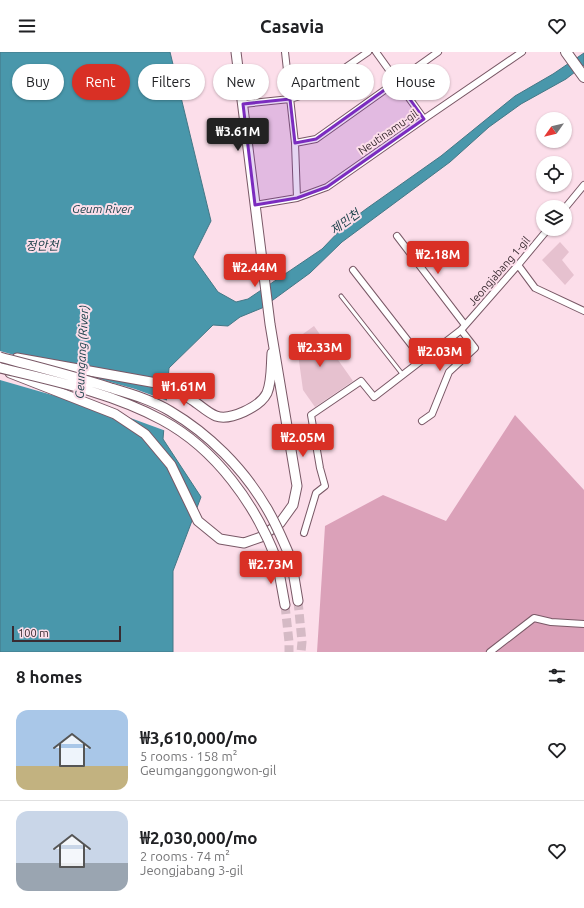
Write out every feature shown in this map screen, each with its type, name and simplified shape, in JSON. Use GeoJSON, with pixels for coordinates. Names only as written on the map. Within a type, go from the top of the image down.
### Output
{"type":"FeatureCollection","features":[{"type":"Feature","properties":{"kind":"main road"},"geometry":{"type":"LineString","coordinates":[[0,369],[115,414],[145,434],[171,465],[198,521],[220,539],[244,543],[261,537],[280,523],[293,505],[297,486],[270,324],[236,52]]}},
{"type":"Feature","properties":{"kind":"main road"},"geometry":{"type":"LineString","coordinates":[[566,52],[584,78]]}},
{"type":"Feature","properties":{"kind":"main road"},"geometry":{"type":"LineString","coordinates":[[0,356],[162,384],[179,392],[216,416],[231,416],[247,411],[266,394],[270,381],[272,338]]}},
{"type":"Feature","properties":{"kind":"main road"},"geometry":{"type":"LineString","coordinates":[[0,356],[136,395],[169,410],[200,431],[229,457],[252,485],[266,507],[291,559],[298,601]]}},
{"type":"Feature","properties":{"kind":"main road"},"geometry":{"type":"LineString","coordinates":[[0,369],[88,391],[132,406],[163,420],[193,441],[224,470],[256,515],[270,541],[277,561],[286,605]]}},
{"type":"Feature","properties":{"kind":"street"},"geometry":{"type":"LineString","coordinates":[[286,52],[287,64]]}},
{"type":"Feature","properties":{"kind":"street"},"geometry":{"type":"LineString","coordinates":[[351,64],[368,52]]}},
{"type":"Feature","properties":{"kind":"street"},"geometry":{"type":"LineString","coordinates":[[376,52],[384,64]]}},
{"type":"Feature","properties":{"kind":"street"},"geometry":{"type":"LineString","coordinates":[[422,64],[438,52]]}},
{"type":"Feature","properties":{"kind":"street","name":"Neutinamu-gil"},"geometry":{"type":"LineString","coordinates":[[255,205],[297,198],[327,187],[522,52]]}},
{"type":"Feature","properties":{"kind":"street"},"geometry":{"type":"LineString","coordinates":[[295,143],[316,139],[382,93]]}},
{"type":"Feature","properties":{"kind":"street"},"geometry":{"type":"LineString","coordinates":[[243,104],[281,100]]}},
{"type":"Feature","properties":{"kind":"street"},"geometry":{"type":"LineString","coordinates":[[290,100],[295,143],[297,198]]}},
{"type":"Feature","properties":{"kind":"street"},"geometry":{"type":"LineString","coordinates":[[410,100],[424,119]]}},
{"type":"Feature","properties":{"kind":"street"},"geometry":{"type":"LineString","coordinates":[[572,200],[584,185]]}},
{"type":"Feature","properties":{"kind":"street","name":"Jeongjabang 1-gil"},"geometry":{"type":"LineString","coordinates":[[397,236],[463,328]]}},
{"type":"Feature","properties":{"kind":"street","name":"Jeongjabang 1-gil"},"geometry":{"type":"LineString","coordinates":[[304,533],[316,492],[325,486],[320,468],[311,415],[361,381],[374,398],[463,328],[542,236]]}},
{"type":"Feature","properties":{"kind":"street"},"geometry":{"type":"LineString","coordinates":[[518,265],[535,288],[584,311]]}},
{"type":"Feature","properties":{"kind":"street"},"geometry":{"type":"LineString","coordinates":[[353,270],[423,360]]}},
{"type":"Feature","properties":{"kind":"street"},"geometry":{"type":"LineString","coordinates":[[422,421],[432,414],[449,372],[475,348],[463,328]]}},
{"type":"Feature","properties":{"kind":"street"},"geometry":{"type":"LineString","coordinates":[[490,652],[534,618],[551,622],[584,624]]}},
{"type":"Feature","properties":{"kind":"lane"},"geometry":{"type":"LineString","coordinates":[[341,296],[403,375]]}},
{"type":"Feature","properties":{"kind":"highlighted area"},"geometry":{"type":"Polygon","coordinates":[[[397,81],[424,119],[327,187],[297,198],[255,205],[243,104],[290,99],[295,143],[316,139],[397,81]]]}},
{"type":"Feature","properties":{"kind":"shaded area"},"geometry":{"type":"Polygon","coordinates":[[[515,415],[584,490],[584,652],[317,652],[325,526],[383,495],[446,521],[515,415]]]}},
{"type":"Feature","properties":{"kind":"water","name":"Geum River"},"geometry":{"type":"Polygon","coordinates":[[[0,52],[170,52],[173,64],[138,64],[138,100],[182,100],[211,221],[193,257],[218,292],[236,302],[248,299],[322,249],[346,224],[441,156],[515,96],[553,74],[584,53],[584,65],[566,79],[521,104],[489,127],[450,162],[342,242],[310,273],[262,308],[240,317],[228,326],[213,325],[169,368],[163,439],[201,497],[173,571],[173,652],[0,652],[0,52]]]}},
{"type":"Feature","properties":{"kind":"pier"},"geometry":{"type":"Polygon","coordinates":[[[0,351],[135,389],[168,401],[166,431],[125,416],[0,380],[0,351]]]}},
{"type":"Feature","properties":{"kind":"building"},"geometry":{"type":"Polygon","coordinates":[[[560,242],[569,252],[562,260],[574,275],[565,285],[542,260],[560,242]]]}},
{"type":"Feature","properties":{"kind":"building"},"geometry":{"type":"Polygon","coordinates":[[[314,326],[353,381],[315,407],[303,390],[296,339],[314,326]]]}},
{"type":"Feature","properties":{"kind":"tunnel"},"geometry":{"type":"LineString","coordinates":[[298,601],[302,642],[301,652]]}},
{"type":"Feature","properties":{"kind":"tunnel"},"geometry":{"type":"LineString","coordinates":[[285,605],[289,652]]}},
{"type":"Feature","properties":{"kind":"water label","name":"제민천"},"geometry":{"type":"Point","coordinates":[345,222]}},
{"type":"Feature","properties":{"kind":"water label","name":"정안천"},"geometry":{"type":"Point","coordinates":[42,246]}},
{"type":"Feature","properties":{"kind":"water label","name":"Geumgang (River)"},"geometry":{"type":"Point","coordinates":[82,352]}}]}
